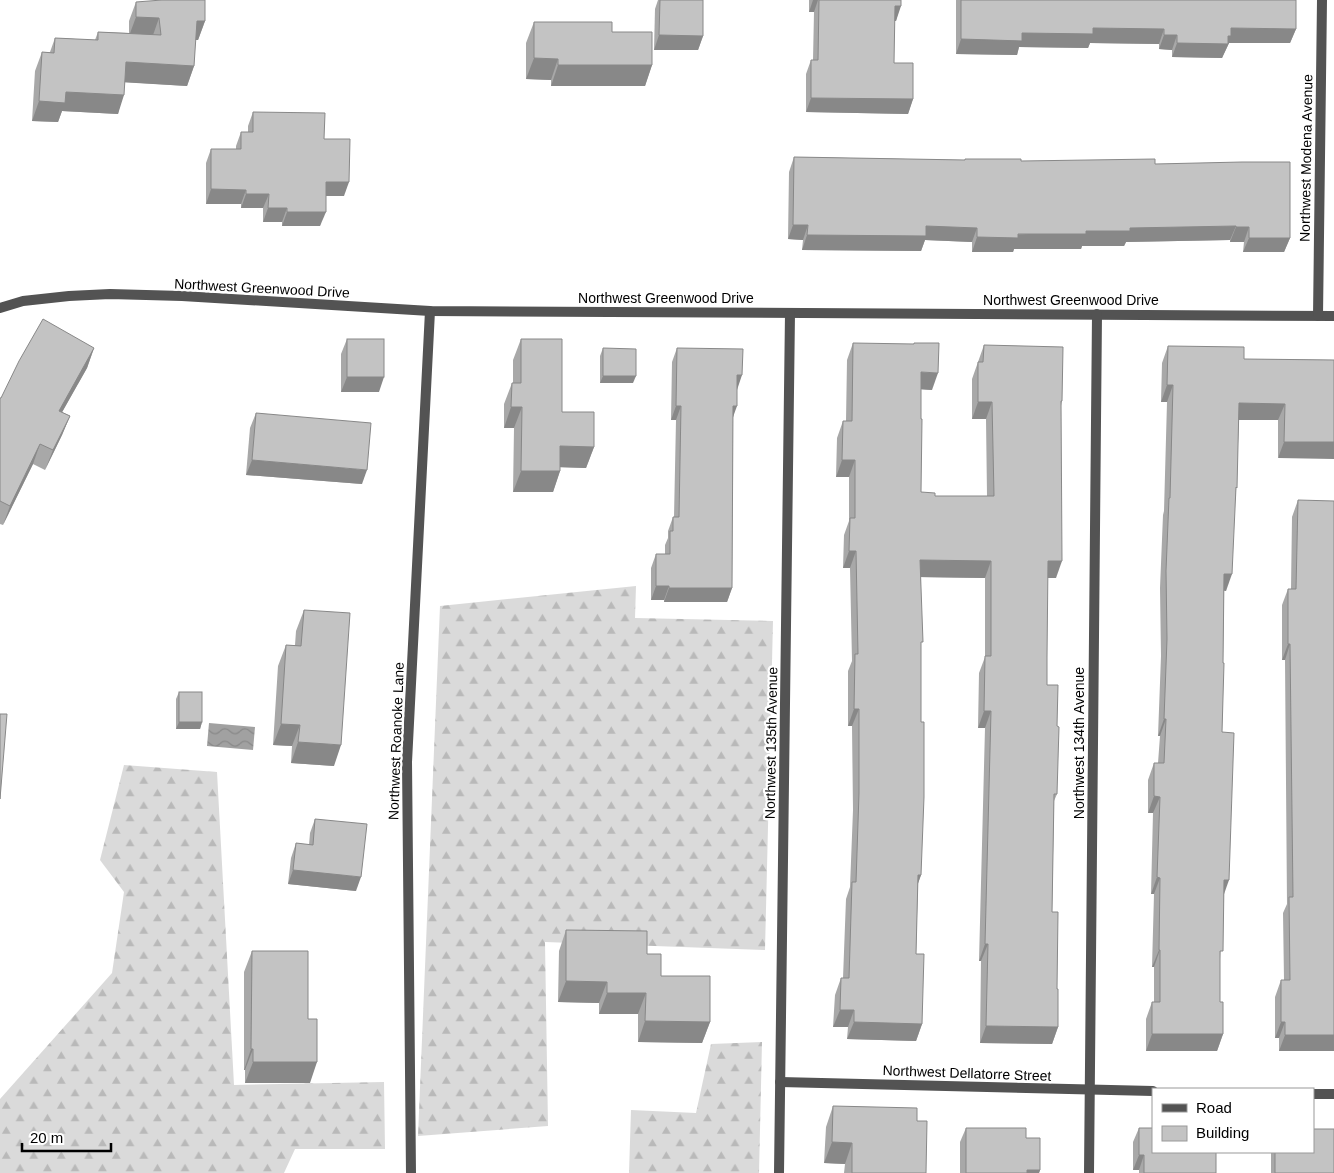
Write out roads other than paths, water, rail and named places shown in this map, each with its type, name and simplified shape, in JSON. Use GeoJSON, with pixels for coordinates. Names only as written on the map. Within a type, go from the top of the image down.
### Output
{"type":"FeatureCollection","features":[{"type":"Feature","properties":{"kind":"street","name":"Northwest Modena Avenue"},"geometry":{"type":"LineString","coordinates":[[1318,316],[1322,0]]}},
{"type":"Feature","properties":{"kind":"street","name":"Northwest Greenwood Drive"},"geometry":{"type":"LineString","coordinates":[[0,308],[22,301],[110,294],[182,296],[430,311],[1334,316]]}},
{"type":"Feature","properties":{"kind":"street","name":"Northwest Roanoke Lane"},"geometry":{"type":"LineString","coordinates":[[411,1173],[407,762],[430,311]]}},
{"type":"Feature","properties":{"kind":"street","name":"Northwest 135th Avenue"},"geometry":{"type":"LineString","coordinates":[[779,1173],[790,313]]}},
{"type":"Feature","properties":{"kind":"street","name":"Northwest 134th Avenue"},"geometry":{"type":"LineString","coordinates":[[1089,1173],[1097,314]]}},
{"type":"Feature","properties":{"kind":"street","name":"Northwest Dellatorre Street"},"geometry":{"type":"LineString","coordinates":[[780,1082],[1152,1091]]}},
{"type":"Feature","properties":{"kind":"street"},"geometry":{"type":"LineString","coordinates":[[1314,1094],[1334,1094]]}},
{"type":"Feature","properties":{"kind":"water"},"geometry":{"type":"Polygon","coordinates":[[[209,723],[255,727],[253,750],[207,746],[209,723]]]}}]}
